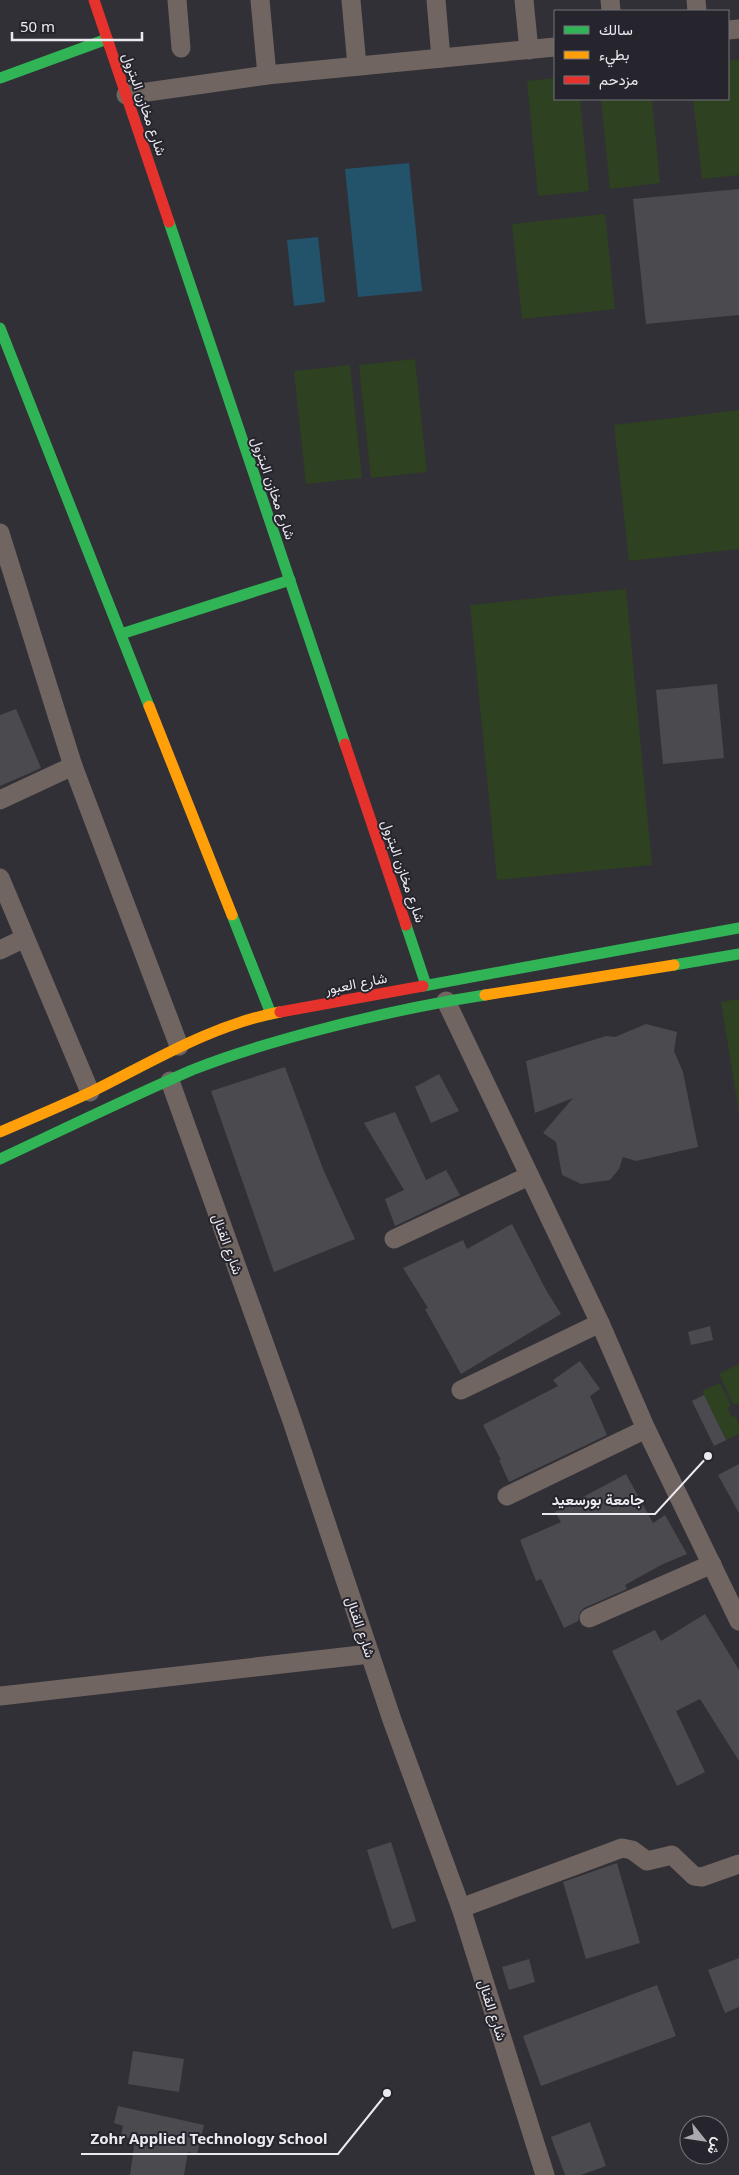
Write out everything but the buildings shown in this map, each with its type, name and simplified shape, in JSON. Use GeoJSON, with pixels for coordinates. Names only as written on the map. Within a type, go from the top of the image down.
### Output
{"type":"FeatureCollection","features":[{"type":"Feature","properties":{"kind":"street","name":"شارع مخازن البترول"},"geometry":{"type":"LineString","coordinates":[[94,0],[426,985]]}},
{"type":"Feature","properties":{"kind":"street"},"geometry":{"type":"LineString","coordinates":[[177,0],[180,48]]}},
{"type":"Feature","properties":{"kind":"street"},"geometry":{"type":"LineString","coordinates":[[260,0],[267,75]]}},
{"type":"Feature","properties":{"kind":"street"},"geometry":{"type":"LineString","coordinates":[[351,0],[357,66]]}},
{"type":"Feature","properties":{"kind":"street"},"geometry":{"type":"LineString","coordinates":[[436,0],[441,58]]}},
{"type":"Feature","properties":{"kind":"street"},"geometry":{"type":"LineString","coordinates":[[524,0],[528,50]]}},
{"type":"Feature","properties":{"kind":"street"},"geometry":{"type":"LineString","coordinates":[[0,78],[107,39]]}},
{"type":"Feature","properties":{"kind":"street"},"geometry":{"type":"LineString","coordinates":[[126,95],[267,75],[554,47]]}},
{"type":"Feature","properties":{"kind":"street"},"geometry":{"type":"LineString","coordinates":[[0,328],[271,1014]]}},
{"type":"Feature","properties":{"kind":"street"},"geometry":{"type":"LineString","coordinates":[[0,533],[4,556],[73,766],[178,1046]]}},
{"type":"Feature","properties":{"kind":"street"},"geometry":{"type":"LineString","coordinates":[[121,634],[290,580]]}},
{"type":"Feature","properties":{"kind":"street"},"geometry":{"type":"LineString","coordinates":[[0,800],[73,766]]}},
{"type":"Feature","properties":{"kind":"street"},"geometry":{"type":"LineString","coordinates":[[0,878],[90,1092]]}},
{"type":"Feature","properties":{"kind":"street","name":"شارع العبور"},"geometry":{"type":"LineString","coordinates":[[0,1159],[219,1060],[283,1039],[379,1015],[664,954],[739,928]]}},
{"type":"Feature","properties":{"kind":"street"},"geometry":{"type":"LineString","coordinates":[[0,950],[25,938]]}},
{"type":"Feature","properties":{"kind":"street","name":"شارع العبور"},"geometry":{"type":"LineString","coordinates":[[0,1132],[90,1092],[178,1046],[235,1024],[271,1014],[426,985],[664,954],[739,954]]}},
{"type":"Feature","properties":{"kind":"street"},"geometry":{"type":"LineString","coordinates":[[446,1001],[600,1322],[646,1429],[739,1621]]}},
{"type":"Feature","properties":{"kind":"street","name":"شارع القنال"},"geometry":{"type":"LineString","coordinates":[[170,1081],[291,1418],[392,1720],[461,1908],[545,2175]]}},
{"type":"Feature","properties":{"kind":"street"},"geometry":{"type":"LineString","coordinates":[[394,1239],[530,1176]]}},
{"type":"Feature","properties":{"kind":"street"},"geometry":{"type":"LineString","coordinates":[[461,1390],[600,1322]]}},
{"type":"Feature","properties":{"kind":"street"},"geometry":{"type":"LineString","coordinates":[[507,1496],[646,1429]]}},
{"type":"Feature","properties":{"kind":"street"},"geometry":{"type":"LineString","coordinates":[[589,1618],[712,1564]]}},
{"type":"Feature","properties":{"kind":"street"},"geometry":{"type":"LineString","coordinates":[[0,1696],[370,1654]]}},
{"type":"Feature","properties":{"kind":"street"},"geometry":{"type":"LineString","coordinates":[[461,1908],[622,1848],[632,1850],[647,1861],[672,1855],[694,1876],[702,1877],[739,1864]]}},
{"type":"Feature","properties":{"kind":"green space"},"geometry":{"type":"Polygon","coordinates":[[[739,59],[739,175],[702,179],[693,100],[729,100],[729,61],[739,59]]]}},
{"type":"Feature","properties":{"kind":"green space"},"geometry":{"type":"Polygon","coordinates":[[[554,78],[554,100],[580,100],[589,191],[538,196],[527,81],[554,78]]]}},
{"type":"Feature","properties":{"kind":"green space"},"geometry":{"type":"Polygon","coordinates":[[[601,100],[652,100],[660,183],[610,189],[601,100]]]}},
{"type":"Feature","properties":{"kind":"green space"},"geometry":{"type":"Polygon","coordinates":[[[605,214],[615,309],[522,319],[512,224],[605,214]]]}},
{"type":"Feature","properties":{"kind":"green space"},"geometry":{"type":"Polygon","coordinates":[[[415,359],[427,472],[371,478],[359,365],[415,359]]]}},
{"type":"Feature","properties":{"kind":"green space"},"geometry":{"type":"Polygon","coordinates":[[[350,365],[362,478],[306,484],[294,371],[350,365]]]}},
{"type":"Feature","properties":{"kind":"green space"},"geometry":{"type":"Polygon","coordinates":[[[739,410],[739,549],[629,561],[614,425],[739,410]]]}},
{"type":"Feature","properties":{"kind":"green space"},"geometry":{"type":"Polygon","coordinates":[[[626,589],[652,865],[497,880],[470,605],[626,589]]]}},
{"type":"Feature","properties":{"kind":"green space"},"geometry":{"type":"Polygon","coordinates":[[[739,999],[739,1114],[721,1002],[739,999]]]}},
{"type":"Feature","properties":{"kind":"green space"},"geometry":{"type":"Polygon","coordinates":[[[739,1364],[739,1405],[733,1404],[719,1374],[739,1364]]]}},
{"type":"Feature","properties":{"kind":"green space"},"geometry":{"type":"Polygon","coordinates":[[[720,1383],[731,1405],[728,1409],[731,1416],[736,1417],[739,1426],[739,1434],[726,1440],[702,1391],[720,1383]]]}},
{"type":"Feature","properties":{"kind":"water"},"geometry":{"type":"Polygon","coordinates":[[[409,163],[422,291],[358,297],[345,169],[409,163]]]}},
{"type":"Feature","properties":{"kind":"water"},"geometry":{"type":"Polygon","coordinates":[[[318,237],[325,302],[294,306],[287,240],[318,237]]]}},
{"type":"Feature","properties":{"kind":"traffic: fast"},"geometry":{"type":"LineString","coordinates":[[0,78],[107,39]]}},
{"type":"Feature","properties":{"kind":"traffic: fast"},"geometry":{"type":"LineString","coordinates":[[169,222],[345,744]]}},
{"type":"Feature","properties":{"kind":"traffic: fast"},"geometry":{"type":"LineString","coordinates":[[0,328],[149,706]]}},
{"type":"Feature","properties":{"kind":"traffic: fast"},"geometry":{"type":"LineString","coordinates":[[121,634],[290,580]]}},
{"type":"Feature","properties":{"kind":"traffic: fast"},"geometry":{"type":"LineString","coordinates":[[232,915],[271,1014]]}},
{"type":"Feature","properties":{"kind":"traffic: fast"},"geometry":{"type":"LineString","coordinates":[[406,925],[426,985]]}},
{"type":"Feature","properties":{"kind":"traffic: fast"},"geometry":{"type":"LineString","coordinates":[[423,986],[739,928]]}},
{"type":"Feature","properties":{"kind":"traffic: fast"},"geometry":{"type":"LineString","coordinates":[[674,965],[739,954]]}},
{"type":"Feature","properties":{"kind":"traffic: fast"},"geometry":{"type":"LineString","coordinates":[[0,1159],[192,1070],[226,1057],[349,1022],[485,995]]}},
{"type":"Feature","properties":{"kind":"traffic: slow"},"geometry":{"type":"LineString","coordinates":[[149,706],[232,915]]}},
{"type":"Feature","properties":{"kind":"traffic: slow"},"geometry":{"type":"LineString","coordinates":[[485,995],[674,965]]}},
{"type":"Feature","properties":{"kind":"traffic: slow"},"geometry":{"type":"LineString","coordinates":[[0,1132],[91,1092],[206,1035],[255,1018],[280,1012]]}},
{"type":"Feature","properties":{"kind":"traffic: jam"},"geometry":{"type":"LineString","coordinates":[[94,0],[169,222]]}},
{"type":"Feature","properties":{"kind":"traffic: jam"},"geometry":{"type":"LineString","coordinates":[[345,744],[406,925]]}},
{"type":"Feature","properties":{"kind":"traffic: jam"},"geometry":{"type":"LineString","coordinates":[[280,1012],[423,986]]}},
{"type":"Feature","properties":{"kind":"place","name":"جامعة بورسعيد"},"geometry":{"type":"Point","coordinates":[708,1456]}},
{"type":"Feature","properties":{"kind":"place","name":"Zohr Applied Technology School"},"geometry":{"type":"Point","coordinates":[387,2093]}}]}
